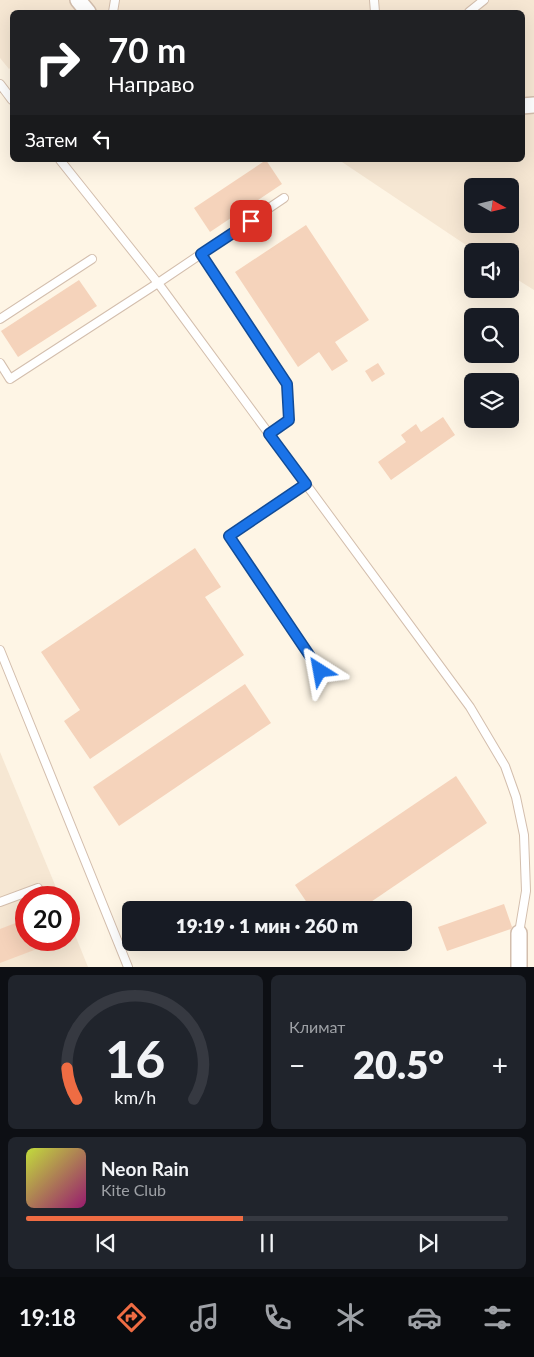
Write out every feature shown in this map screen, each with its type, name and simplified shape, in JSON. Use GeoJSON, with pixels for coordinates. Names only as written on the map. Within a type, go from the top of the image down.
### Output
{"type":"FeatureCollection","features":[{"type":"Feature","properties":{"kind":"street"},"geometry":{"type":"LineString","coordinates":[[78,0],[86,10]]}},
{"type":"Feature","properties":{"kind":"street"},"geometry":{"type":"LineString","coordinates":[[519,933],[519,967]]}},
{"type":"Feature","properties":{"kind":"lane"},"geometry":{"type":"LineString","coordinates":[[472,10],[484,0]]}},
{"type":"Feature","properties":{"kind":"lane"},"geometry":{"type":"LineString","coordinates":[[0,84],[10,97]]}},
{"type":"Feature","properties":{"kind":"lane"},"geometry":{"type":"LineString","coordinates":[[62,162],[158,283],[470,707],[505,766],[516,797],[524,835],[526,891],[519,933]]}},
{"type":"Feature","properties":{"kind":"lane"},"geometry":{"type":"LineString","coordinates":[[0,363],[10,378],[158,283],[284,198]]}},
{"type":"Feature","properties":{"kind":"lane"},"geometry":{"type":"LineString","coordinates":[[201,254],[287,384],[289,420],[269,434]]}},
{"type":"Feature","properties":{"kind":"lane"},"geometry":{"type":"LineString","coordinates":[[0,319],[92,259]]}},
{"type":"Feature","properties":{"kind":"lane"},"geometry":{"type":"LineString","coordinates":[[306,484],[229,536],[320,671]]}},
{"type":"Feature","properties":{"kind":"lane"},"geometry":{"type":"LineString","coordinates":[[0,650],[128,967]]}},
{"type":"Feature","properties":{"kind":"lane"},"geometry":{"type":"LineString","coordinates":[[0,902],[15,896]]}},
{"type":"Feature","properties":{"kind":"shaded area"},"geometry":{"type":"Polygon","coordinates":[[[0,0],[534,0],[534,290],[519,281],[519,243],[464,244],[342,162],[525,162],[525,10],[10,10],[10,68],[0,58],[0,0]]]}},
{"type":"Feature","properties":{"kind":"shaded area"},"geometry":{"type":"Polygon","coordinates":[[[0,752],[55,886],[15,886],[15,951],[80,951],[80,947],[88,967],[0,967],[0,752]]]}},
{"type":"Feature","properties":{"kind":"building"},"geometry":{"type":"Polygon","coordinates":[[[263,162],[267,162],[282,184],[210,232],[194,208],[263,162]]]}},
{"type":"Feature","properties":{"kind":"building"},"geometry":{"type":"Polygon","coordinates":[[[306,225],[369,320],[335,342],[348,361],[332,371],[319,352],[298,367],[235,272],[306,225]]]}},
{"type":"Feature","properties":{"kind":"building"},"geometry":{"type":"Polygon","coordinates":[[[79,280],[97,306],[18,357],[1,331],[79,280]]]}},
{"type":"Feature","properties":{"kind":"building"},"geometry":{"type":"Polygon","coordinates":[[[378,363],[385,374],[372,382],[365,371],[378,363]]]}},
{"type":"Feature","properties":{"kind":"building"},"geometry":{"type":"Polygon","coordinates":[[[443,417],[455,435],[391,480],[378,462],[406,442],[401,435],[416,424],[421,432],[443,417]]]}},
{"type":"Feature","properties":{"kind":"building"},"geometry":{"type":"Polygon","coordinates":[[[195,548],[221,587],[205,597],[244,655],[90,759],[64,721],[80,710],[41,652],[195,548]]]}},
{"type":"Feature","properties":{"kind":"building"},"geometry":{"type":"Polygon","coordinates":[[[245,684],[271,723],[119,826],[93,787],[245,684]]]}},
{"type":"Feature","properties":{"kind":"building"},"geometry":{"type":"Polygon","coordinates":[[[456,776],[487,823],[372,901],[306,901],[295,885],[456,776]]]}},
{"type":"Feature","properties":{"kind":"building"},"geometry":{"type":"Polygon","coordinates":[[[504,904],[512,927],[511,929],[447,951],[438,927],[504,904]]]}},
{"type":"Feature","properties":{"kind":"building"},"geometry":{"type":"Polygon","coordinates":[[[15,923],[15,951],[32,951],[0,963],[0,929],[15,923]]]}},
{"type":"Feature","properties":{"kind":"route"},"geometry":{"type":"LineString","coordinates":[[251,221],[201,254],[287,384],[289,420],[269,434],[306,484],[229,536],[320,671]]}}]}
